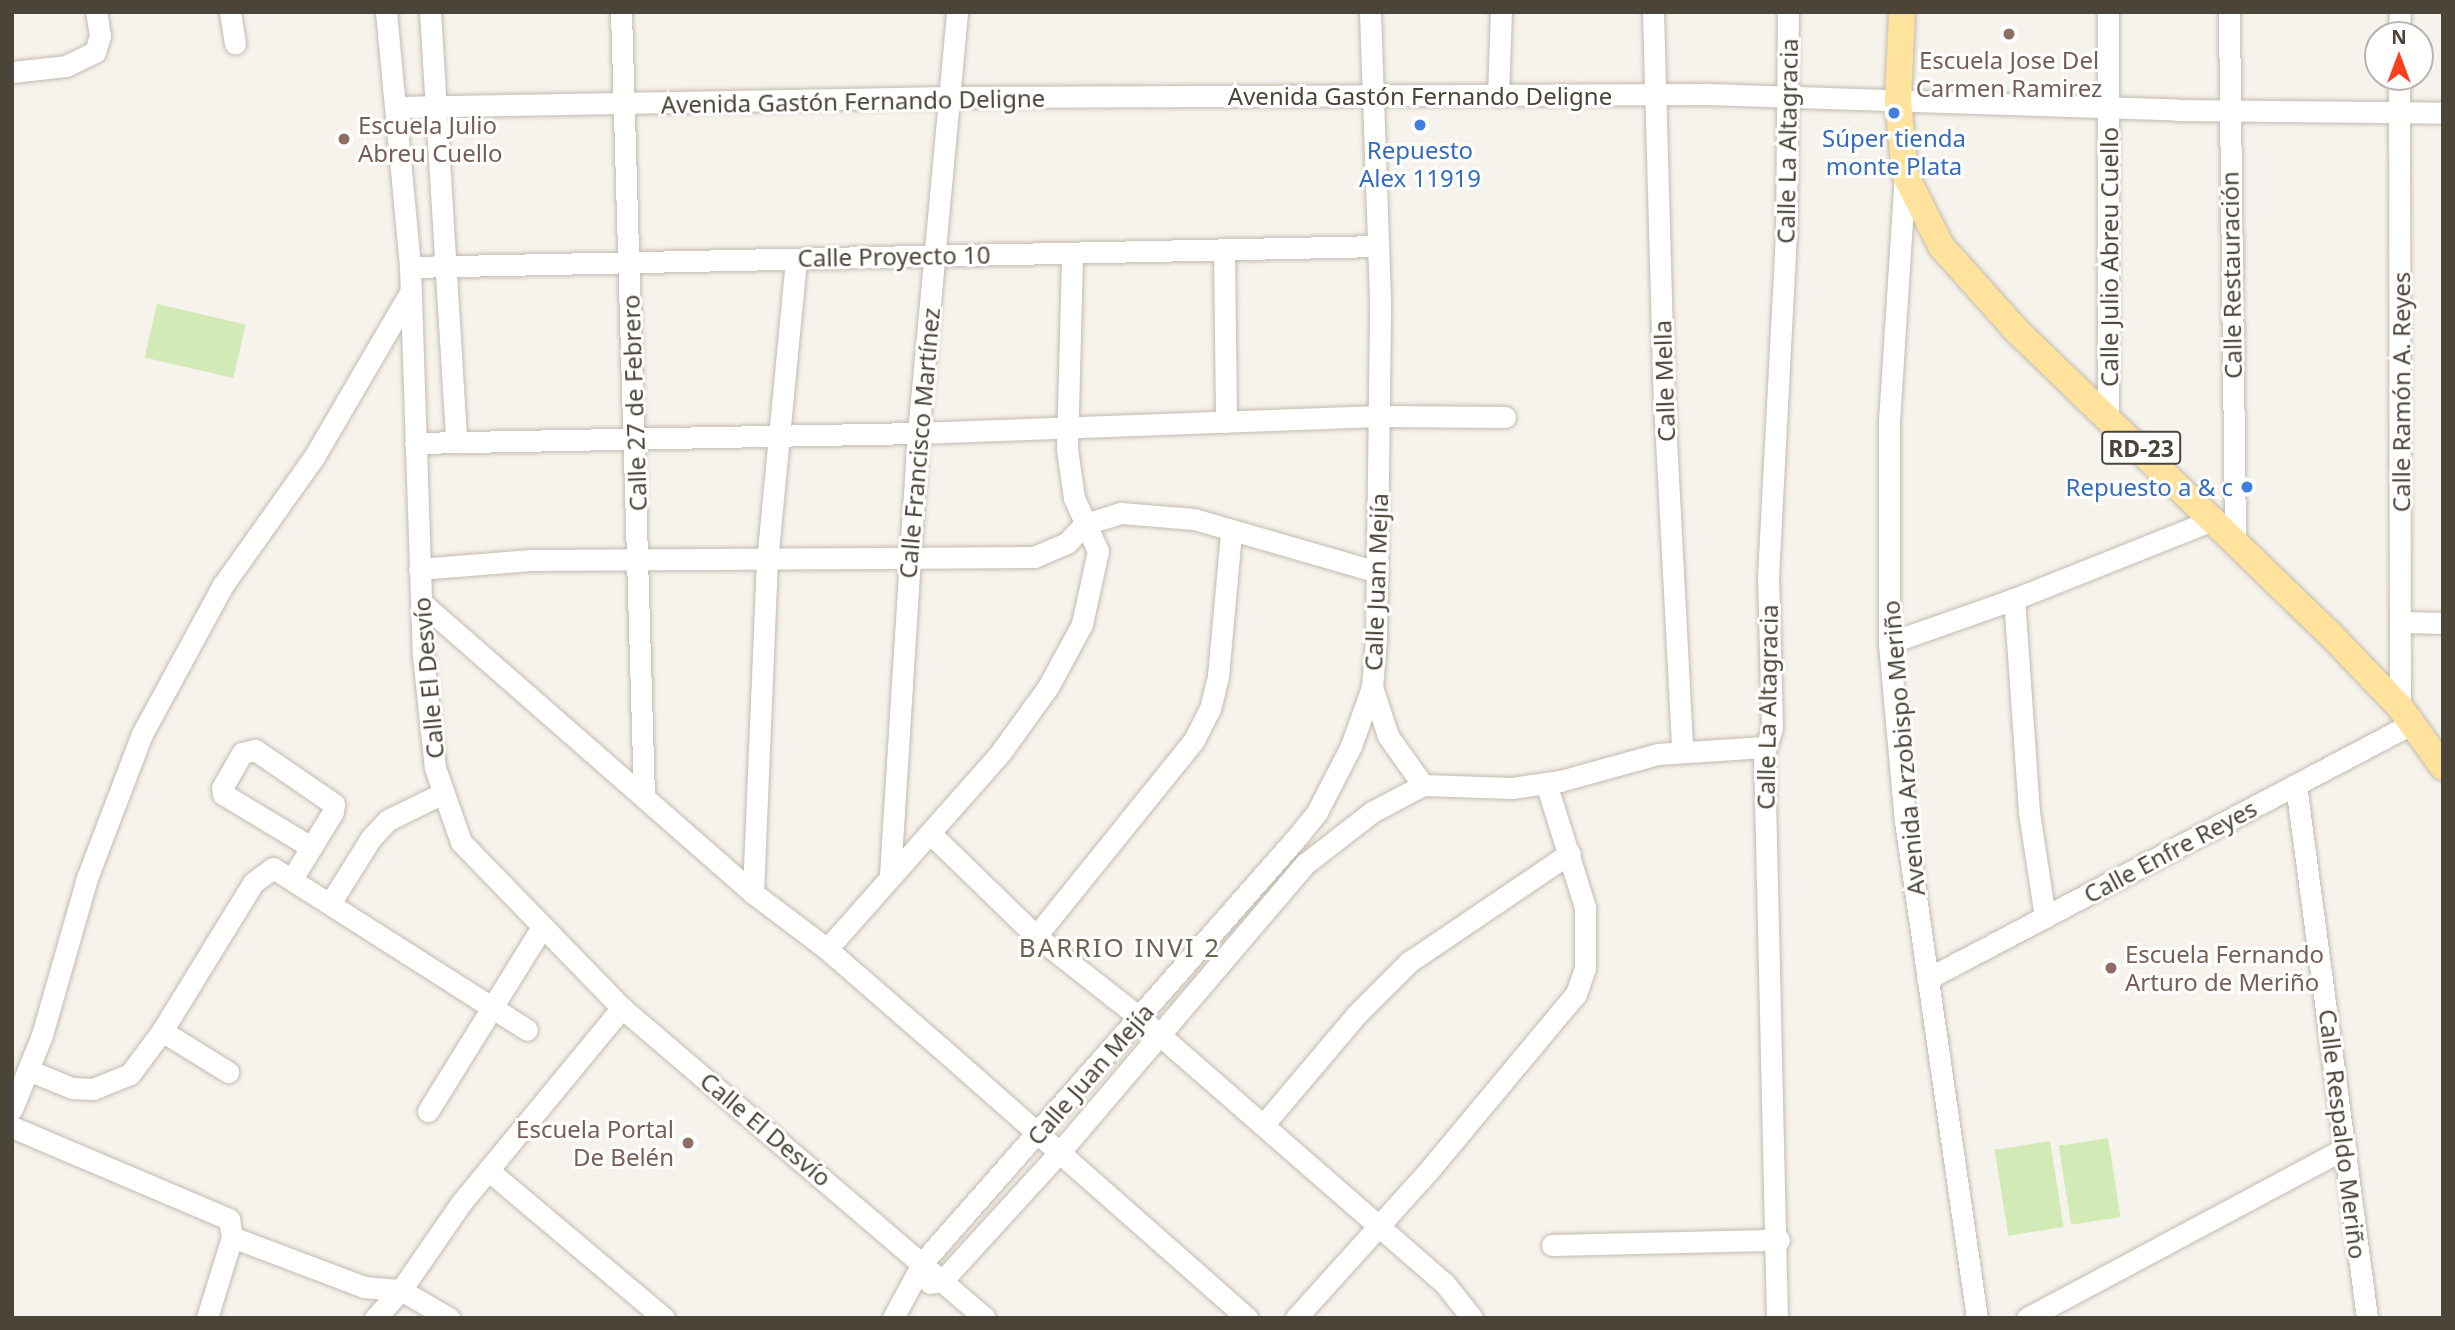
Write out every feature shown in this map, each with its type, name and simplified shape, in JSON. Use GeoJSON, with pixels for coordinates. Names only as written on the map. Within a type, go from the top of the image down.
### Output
{"type":"FeatureCollection","features":[{"type":"Feature","properties":{"kind":"main road","name":"RD-23"},"geometry":{"type":"LineString","coordinates":[[1902,12],[1898,100],[1905,174],[1941,246],[2016,330],[2235,537],[2407,715],[2443,767]]}},
{"type":"Feature","properties":{"kind":"street"},"geometry":{"type":"LineString","coordinates":[[12,72],[66,66],[95,52],[100,36],[96,12]]}},
{"type":"Feature","properties":{"kind":"street"},"geometry":{"type":"LineString","coordinates":[[230,12],[235,44]]}},
{"type":"Feature","properties":{"kind":"street","name":"Calle El Desvío"},"geometry":{"type":"LineString","coordinates":[[386,12],[410,267],[419,569],[435,768],[461,842],[541,929],[622,1008],[923,1262],[985,1318]]}},
{"type":"Feature","properties":{"kind":"street"},"geometry":{"type":"LineString","coordinates":[[430,12],[448,269],[456,442]]}},
{"type":"Feature","properties":{"kind":"street","name":"Calle 27 de Febrero"},"geometry":{"type":"LineString","coordinates":[[621,12],[627,106],[645,794]]}},
{"type":"Feature","properties":{"kind":"street","name":"Calle Francisco Martínez"},"geometry":{"type":"LineString","coordinates":[[890,875],[918,433],[957,12]]}},
{"type":"Feature","properties":{"kind":"street","name":"Calle Juan Mejía"},"geometry":{"type":"LineString","coordinates":[[893,1318],[914,1285],[923,1262],[1038,1135],[1317,811],[1351,746],[1372,687],[1378,572],[1378,246],[1370,12]]}},
{"type":"Feature","properties":{"kind":"street"},"geometry":{"type":"LineString","coordinates":[[1498,96],[1501,12]]}},
{"type":"Feature","properties":{"kind":"street","name":"Calle Mella"},"geometry":{"type":"LineString","coordinates":[[1653,12],[1682,750]]}},
{"type":"Feature","properties":{"kind":"street","name":"Calle La Altagracia"},"geometry":{"type":"LineString","coordinates":[[1777,1318],[1779,1240],[1764,747],[1772,728],[1769,551],[1790,99],[1788,12]]}},
{"type":"Feature","properties":{"kind":"street","name":"Calle Julio Abreu Cuello"},"geometry":{"type":"LineString","coordinates":[[2108,12],[2108,417]]}},
{"type":"Feature","properties":{"kind":"street","name":"Calle Restauración"},"geometry":{"type":"LineString","coordinates":[[2229,12],[2235,537]]}},
{"type":"Feature","properties":{"kind":"street","name":"Calle Ramón A. Reyes"},"geometry":{"type":"LineString","coordinates":[[2399,91],[2402,622],[2407,715]]}},
{"type":"Feature","properties":{"kind":"street","name":"Avenida Gastón Fernando Deligne"},"geometry":{"type":"LineString","coordinates":[[397,107],[627,106],[948,97],[1373,98],[1655,95],[2230,111],[2443,113]]}},
{"type":"Feature","properties":{"kind":"street","name":"Avenida Arzobispo Meriño"},"geometry":{"type":"LineString","coordinates":[[1905,174],[1889,421],[1889,643],[1905,821],[1977,1318]]}},
{"type":"Feature","properties":{"kind":"street","name":"Calle Proyecto 10"},"geometry":{"type":"LineString","coordinates":[[410,267],[448,269],[630,259],[936,257],[1378,246]]}},
{"type":"Feature","properties":{"kind":"street"},"geometry":{"type":"LineString","coordinates":[[1224,250],[1226,422]]}},
{"type":"Feature","properties":{"kind":"street"},"geometry":{"type":"LineString","coordinates":[[827,949],[1001,752],[1048,687],[1082,624],[1098,551],[1074,498],[1067,427],[1072,254]]}},
{"type":"Feature","properties":{"kind":"street"},"geometry":{"type":"LineString","coordinates":[[753,893],[767,561],[796,259]]}},
{"type":"Feature","properties":{"kind":"street"},"geometry":{"type":"LineString","coordinates":[[12,1109],[28,1070],[87,878],[142,733],[174,669],[223,585],[314,457],[410,293]]}},
{"type":"Feature","properties":{"kind":"street"},"geometry":{"type":"LineString","coordinates":[[415,443],[634,436],[918,433],[1379,416],[1505,417]]}},
{"type":"Feature","properties":{"kind":"street"},"geometry":{"type":"LineString","coordinates":[[419,569],[531,560],[767,561],[1034,557],[1068,543],[1085,524],[1121,513],[1162,513],[1378,572]]}},
{"type":"Feature","properties":{"kind":"street"},"geometry":{"type":"LineString","coordinates":[[1889,643],[2014,599],[2216,519]]}},
{"type":"Feature","properties":{"kind":"street"},"geometry":{"type":"LineString","coordinates":[[1036,936],[1194,740],[1210,709],[1219,676],[1231,532]]}},
{"type":"Feature","properties":{"kind":"street"},"geometry":{"type":"LineString","coordinates":[[2014,599],[2029,812],[2045,917]]}},
{"type":"Feature","properties":{"kind":"street"},"geometry":{"type":"LineString","coordinates":[[422,603],[645,794],[753,893],[827,949],[1247,1318]]}},
{"type":"Feature","properties":{"kind":"street"},"geometry":{"type":"LineString","coordinates":[[2402,622],[2443,623]]}},
{"type":"Feature","properties":{"kind":"street"},"geometry":{"type":"LineString","coordinates":[[1372,687],[1388,736],[1423,785],[1512,788],[1546,783],[1682,750],[1764,747]]}},
{"type":"Feature","properties":{"kind":"street","name":"Calle Enfre Reyes"},"geometry":{"type":"LineString","coordinates":[[1927,979],[2296,785],[2407,715]]}},
{"type":"Feature","properties":{"kind":"street"},"geometry":{"type":"LineString","coordinates":[[293,877],[333,811],[332,798],[256,750],[242,753],[223,794],[311,847]]}},
{"type":"Feature","properties":{"kind":"street"},"geometry":{"type":"LineString","coordinates":[[1296,1318],[1576,994],[1585,968],[1585,907],[1546,783]]}},
{"type":"Feature","properties":{"kind":"street","name":"Calle Juan Mejía"},"geometry":{"type":"LineString","coordinates":[[942,1281],[1161,1037],[1305,864],[1342,832],[1423,785]]}},
{"type":"Feature","properties":{"kind":"street","name":"Calle Respaldo Meriño"},"geometry":{"type":"LineString","coordinates":[[2296,785],[2367,1318]]}},
{"type":"Feature","properties":{"kind":"street"},"geometry":{"type":"LineString","coordinates":[[331,902],[371,838],[388,820],[443,793]]}},
{"type":"Feature","properties":{"kind":"street"},"geometry":{"type":"LineString","coordinates":[[929,833],[1036,936],[1139,1017],[1445,1284],[1472,1318]]}},
{"type":"Feature","properties":{"kind":"street"},"geometry":{"type":"LineString","coordinates":[[1264,1125],[1357,1014],[1409,962],[1570,853]]}},
{"type":"Feature","properties":{"kind":"street"},"geometry":{"type":"LineString","coordinates":[[28,1070],[72,1088],[116,1083],[130,1074],[162,1031],[253,883],[273,869],[293,877],[527,1030]]}},
{"type":"Feature","properties":{"kind":"street"},"geometry":{"type":"LineString","coordinates":[[428,1111],[541,929]]}},
{"type":"Feature","properties":{"kind":"street"},"geometry":{"type":"LineString","coordinates":[[375,1318],[401,1290],[488,1170],[622,1008]]}},
{"type":"Feature","properties":{"kind":"street"},"geometry":{"type":"LineString","coordinates":[[162,1031],[228,1072]]}},
{"type":"Feature","properties":{"kind":"street"},"geometry":{"type":"LineString","coordinates":[[12,1128],[229,1219],[232,1237],[207,1318]]}},
{"type":"Feature","properties":{"kind":"street"},"geometry":{"type":"LineString","coordinates":[[2027,1318],[2345,1148]]}},
{"type":"Feature","properties":{"kind":"street"},"geometry":{"type":"LineString","coordinates":[[488,1170],[664,1318]]}},
{"type":"Feature","properties":{"kind":"street"},"geometry":{"type":"LineString","coordinates":[[232,1237],[364,1287],[401,1290],[449,1318]]}},
{"type":"Feature","properties":{"kind":"street"},"geometry":{"type":"LineString","coordinates":[[1552,1245],[1779,1240]]}},
{"type":"Feature","properties":{"kind":"street"},"geometry":{"type":"LineString","coordinates":[[914,1285],[942,1281]]}},
{"type":"Feature","properties":{"kind":"green space"},"geometry":{"type":"Polygon","coordinates":[[[157,304],[246,324],[233,378],[145,358],[157,304]]]}},
{"type":"Feature","properties":{"kind":"green space"},"geometry":{"type":"Polygon","coordinates":[[[2108,1138],[2121,1217],[2071,1225],[2059,1146],[2108,1138]]]}},
{"type":"Feature","properties":{"kind":"green space"},"geometry":{"type":"Polygon","coordinates":[[[2050,1141],[2064,1227],[2008,1236],[1995,1150],[2050,1141]]]}},
{"type":"Feature","properties":{"kind":"place","name":"Escuela Jose Del Carmen Ramirez"},"geometry":{"type":"Point","coordinates":[2009,34]}},
{"type":"Feature","properties":{"kind":"place","name":"Súper tienda monte Plata"},"geometry":{"type":"Point","coordinates":[1894,113]}},
{"type":"Feature","properties":{"kind":"place","name":"Repuesto Alex 11919"},"geometry":{"type":"Point","coordinates":[1420,125]}},
{"type":"Feature","properties":{"kind":"place","name":"Escuela Julio Abreu Cuello"},"geometry":{"type":"Point","coordinates":[344,139]}},
{"type":"Feature","properties":{"kind":"place","name":"Repuesto a & c"},"geometry":{"type":"Point","coordinates":[2247,487]}},
{"type":"Feature","properties":{"kind":"place","name":"Escuela Fernando Arturo de Meriño"},"geometry":{"type":"Point","coordinates":[2111,968]}},
{"type":"Feature","properties":{"kind":"place","name":"Escuela Portal De Belén"},"geometry":{"type":"Point","coordinates":[688,1143]}},
{"type":"Feature","properties":{"kind":"district","name":"BARRIO INVI 2"},"geometry":{"type":"Point","coordinates":[1120,948]}}]}
